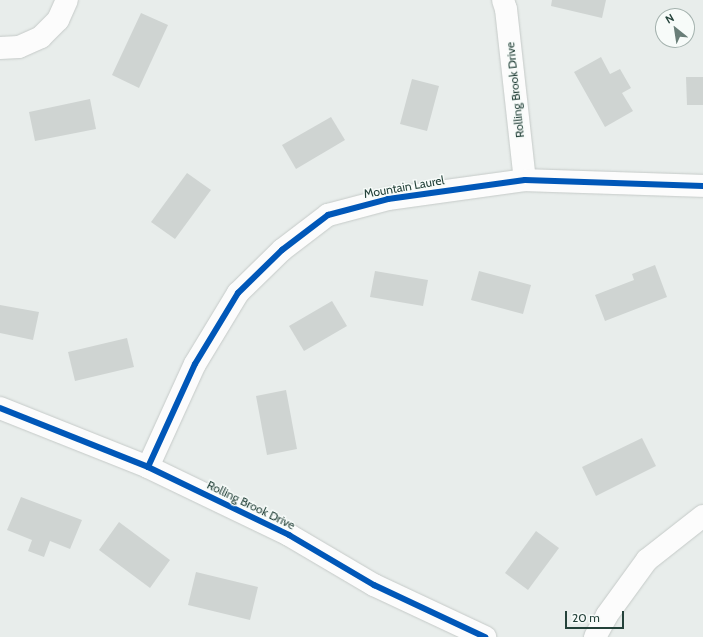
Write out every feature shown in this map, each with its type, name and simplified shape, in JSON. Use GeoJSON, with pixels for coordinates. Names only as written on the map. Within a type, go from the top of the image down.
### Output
{"type":"FeatureCollection","features":[{"type":"Feature","properties":{"kind":"street"},"geometry":{"type":"LineString","coordinates":[[0,48],[19,47],[41,37],[58,20],[67,0]]}},
{"type":"Feature","properties":{"kind":"street","name":"Rolling Brook Drive"},"geometry":{"type":"LineString","coordinates":[[503,0],[506,10],[524,180]]}},
{"type":"Feature","properties":{"kind":"street","name":"Mountain Laurel"},"geometry":{"type":"LineString","coordinates":[[148,467],[195,364],[238,293],[282,250],[328,215],[388,199],[524,180],[703,186]]}},
{"type":"Feature","properties":{"kind":"street","name":"Rolling Brook Drive"},"geometry":{"type":"LineString","coordinates":[[0,408],[148,467],[289,535],[374,585],[485,637]]}},
{"type":"Feature","properties":{"kind":"street"},"geometry":{"type":"LineString","coordinates":[[595,637],[607,615],[647,560],[703,516]]}},
{"type":"Feature","properties":{"kind":"building"},"geometry":{"type":"Polygon","coordinates":[[[552,0],[606,0],[602,18],[551,6],[552,0]]]}},
{"type":"Feature","properties":{"kind":"building"},"geometry":{"type":"Polygon","coordinates":[[[141,13],[168,25],[139,88],[112,75],[141,13]]]}},
{"type":"Feature","properties":{"kind":"building"},"geometry":{"type":"Polygon","coordinates":[[[601,57],[610,74],[620,69],[631,88],[622,93],[633,111],[605,127],[574,72],[601,57]]]}},
{"type":"Feature","properties":{"kind":"building"},"geometry":{"type":"Polygon","coordinates":[[[686,77],[703,77],[703,105],[687,105],[686,77]]]}},
{"type":"Feature","properties":{"kind":"building"},"geometry":{"type":"Polygon","coordinates":[[[412,79],[439,86],[427,131],[400,124],[412,79]]]}},
{"type":"Feature","properties":{"kind":"building"},"geometry":{"type":"Polygon","coordinates":[[[90,99],[96,129],[35,141],[29,112],[90,99]]]}},
{"type":"Feature","properties":{"kind":"building"},"geometry":{"type":"Polygon","coordinates":[[[331,117],[345,140],[296,169],[282,145],[331,117]]]}},
{"type":"Feature","properties":{"kind":"building"},"geometry":{"type":"Polygon","coordinates":[[[187,173],[211,190],[175,239],[151,222],[187,173]]]}},
{"type":"Feature","properties":{"kind":"building"},"geometry":{"type":"Polygon","coordinates":[[[655,265],[667,297],[605,321],[595,295],[634,280],[632,274],[655,265]]]}},
{"type":"Feature","properties":{"kind":"building"},"geometry":{"type":"Polygon","coordinates":[[[375,271],[428,280],[423,306],[370,297],[375,271]]]}},
{"type":"Feature","properties":{"kind":"building"},"geometry":{"type":"Polygon","coordinates":[[[479,271],[531,285],[523,314],[471,300],[479,271]]]}},
{"type":"Feature","properties":{"kind":"building"},"geometry":{"type":"Polygon","coordinates":[[[332,301],[347,326],[304,351],[289,326],[332,301]]]}},
{"type":"Feature","properties":{"kind":"building"},"geometry":{"type":"Polygon","coordinates":[[[0,305],[39,312],[33,340],[0,333],[0,305]]]}},
{"type":"Feature","properties":{"kind":"building"},"geometry":{"type":"Polygon","coordinates":[[[127,338],[134,367],[75,381],[68,352],[127,338]]]}},
{"type":"Feature","properties":{"kind":"building"},"geometry":{"type":"Polygon","coordinates":[[[286,390],[297,449],[267,455],[256,396],[286,390]]]}},
{"type":"Feature","properties":{"kind":"building"},"geometry":{"type":"Polygon","coordinates":[[[642,438],[656,466],[596,496],[582,467],[642,438]]]}},
{"type":"Feature","properties":{"kind":"building"},"geometry":{"type":"Polygon","coordinates":[[[21,497],[82,520],[70,549],[50,541],[44,557],[28,551],[32,540],[7,530],[21,497]]]}},
{"type":"Feature","properties":{"kind":"building"},"geometry":{"type":"Polygon","coordinates":[[[119,522],[170,560],[150,588],[99,550],[119,522]]]}},
{"type":"Feature","properties":{"kind":"building"},"geometry":{"type":"Polygon","coordinates":[[[536,531],[559,548],[528,590],[505,573],[536,531]]]}},
{"type":"Feature","properties":{"kind":"building"},"geometry":{"type":"Polygon","coordinates":[[[196,572],[258,587],[250,620],[188,605],[196,572]]]}},
{"type":"Feature","properties":{"kind":"cycle path"},"geometry":{"type":"LineString","coordinates":[[148,467],[195,364],[238,293],[282,250],[328,215],[388,199],[525,180],[703,186]]}},
{"type":"Feature","properties":{"kind":"cycle path"},"geometry":{"type":"LineString","coordinates":[[0,408],[148,467],[289,535],[374,585],[485,637]]}}]}
